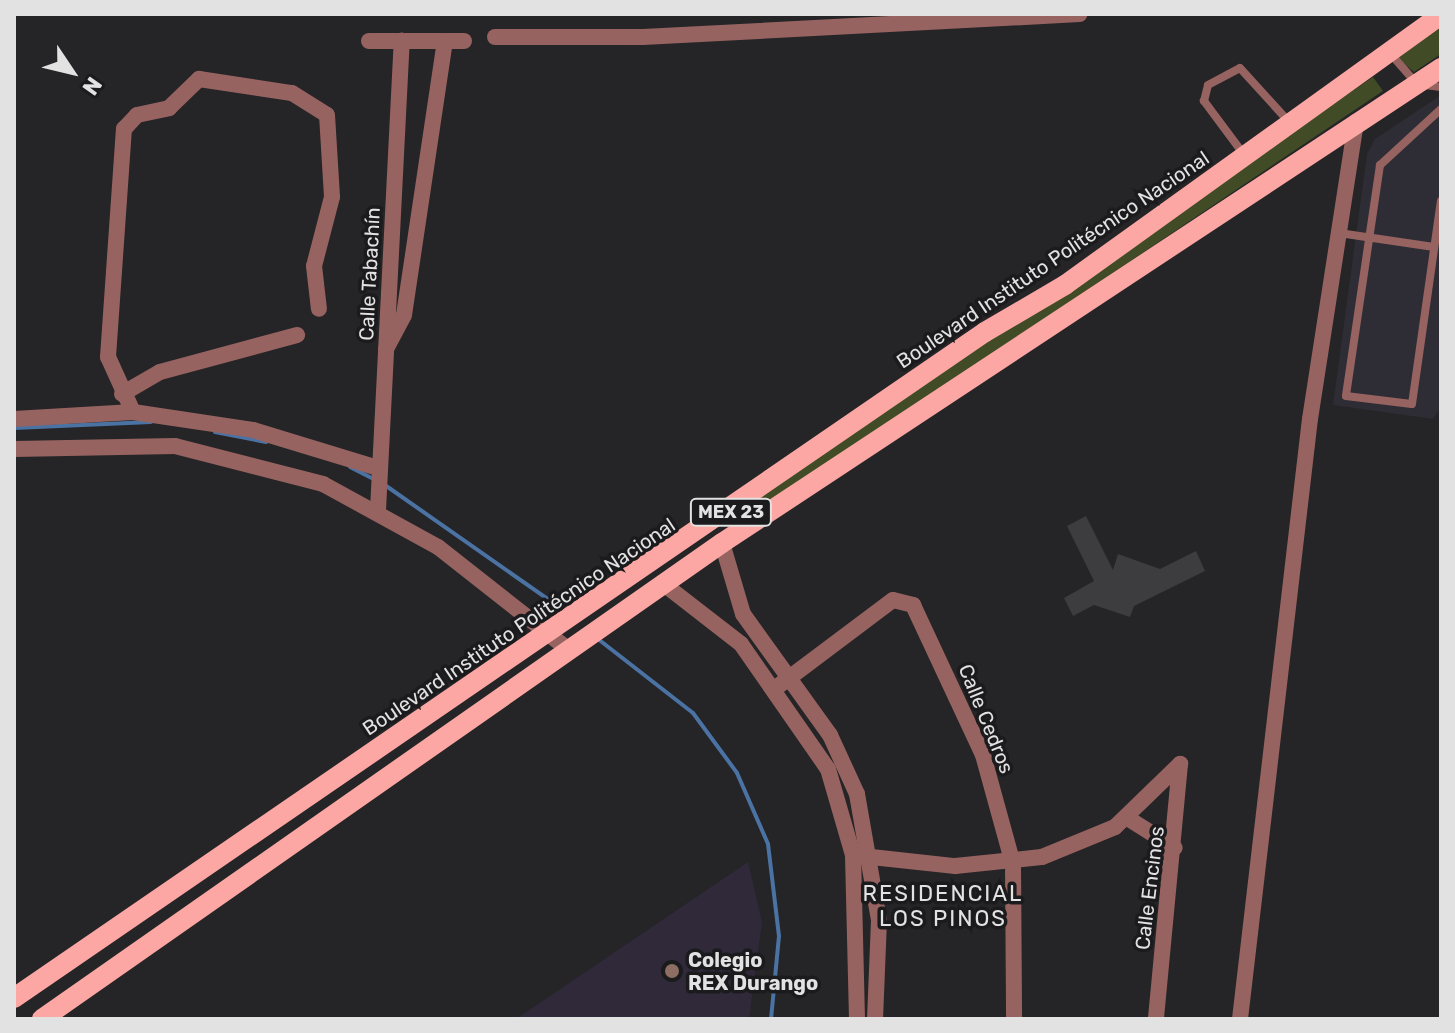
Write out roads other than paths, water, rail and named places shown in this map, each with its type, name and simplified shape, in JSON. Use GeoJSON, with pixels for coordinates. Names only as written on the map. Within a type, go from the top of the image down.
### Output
{"type":"FeatureCollection","features":[{"type":"Feature","properties":{"kind":"main road","name":"Boulevard Instituto Politécnico Nacional"},"geometry":{"type":"LineString","coordinates":[[14,998],[553,635],[1246,157],[1388,52],[1420,20],[1441,15]]}},
{"type":"Feature","properties":{"kind":"main road","name":"MEX 23"},"geometry":{"type":"LineString","coordinates":[[42,1019],[722,543],[1441,68]]}},
{"type":"Feature","properties":{"kind":"main road"},"geometry":{"type":"LineString","coordinates":[[714,523],[722,543]]}},
{"type":"Feature","properties":{"kind":"street"},"geometry":{"type":"LineString","coordinates":[[495,37],[1079,14]]}},
{"type":"Feature","properties":{"kind":"street"},"geometry":{"type":"LineString","coordinates":[[369,41],[464,41]]}},
{"type":"Feature","properties":{"kind":"street","name":"Calle Tabachín"},"geometry":{"type":"LineString","coordinates":[[378,510],[402,41]]}},
{"type":"Feature","properties":{"kind":"street"},"geometry":{"type":"LineString","coordinates":[[385,350],[404,315],[445,41]]}},
{"type":"Feature","properties":{"kind":"street"},"geometry":{"type":"LineString","coordinates":[[133,412],[122,394],[108,357],[124,129],[137,115],[169,108],[199,79],[292,93],[327,115],[332,197],[314,266],[319,309]]}},
{"type":"Feature","properties":{"kind":"street"},"geometry":{"type":"LineString","coordinates":[[1240,1019],[1337,233],[1356,122]]}},
{"type":"Feature","properties":{"kind":"street"},"geometry":{"type":"LineString","coordinates":[[122,394],[160,372],[297,335]]}},
{"type":"Feature","properties":{"kind":"street"},"geometry":{"type":"LineString","coordinates":[[14,419],[133,412],[253,430],[378,476]]}},
{"type":"Feature","properties":{"kind":"street"},"geometry":{"type":"LineString","coordinates":[[14,449],[116,443],[208,451],[299,475],[378,510],[488,581],[570,651]]}},
{"type":"Feature","properties":{"kind":"street"},"geometry":{"type":"LineString","coordinates":[[722,543],[749,639],[828,769],[853,855],[857,1019]]}},
{"type":"Feature","properties":{"kind":"street"},"geometry":{"type":"LineString","coordinates":[[665,585],[749,639],[791,676],[845,766],[871,856],[879,920],[875,1019]]}},
{"type":"Feature","properties":{"kind":"street"},"geometry":{"type":"LineString","coordinates":[[710,614],[736,597]]}},
{"type":"Feature","properties":{"kind":"street","name":"Calle Cedros"},"geometry":{"type":"LineString","coordinates":[[777,687],[893,600],[910,601],[983,755],[1013,864],[1014,1019]]}},
{"type":"Feature","properties":{"kind":"street","name":"Calle Encinos"},"geometry":{"type":"LineString","coordinates":[[1129,819],[1180,764],[1175,848],[1156,1019]]}},
{"type":"Feature","properties":{"kind":"street"},"geometry":{"type":"LineString","coordinates":[[853,855],[1013,864],[1079,846],[1129,819],[1175,848]]}},
{"type":"Feature","properties":{"kind":"lane"},"geometry":{"type":"LineString","coordinates":[[1388,52],[1417,84],[1441,87]]}},
{"type":"Feature","properties":{"kind":"lane"},"geometry":{"type":"LineString","coordinates":[[1246,157],[1204,101],[1208,85],[1240,68],[1291,124]]}},
{"type":"Feature","properties":{"kind":"lane"},"geometry":{"type":"LineString","coordinates":[[1441,109],[1380,165],[1346,396],[1412,404],[1441,206]]}},
{"type":"Feature","properties":{"kind":"lane"},"geometry":{"type":"LineString","coordinates":[[1337,233],[1434,247]]}},
{"type":"Feature","properties":{"kind":"waterway"},"geometry":{"type":"LineString","coordinates":[[14,428],[151,422]]}},
{"type":"Feature","properties":{"kind":"waterway"},"geometry":{"type":"LineString","coordinates":[[215,432],[266,442]]}},
{"type":"Feature","properties":{"kind":"waterway"},"geometry":{"type":"LineString","coordinates":[[350,467],[374,479]]}},
{"type":"Feature","properties":{"kind":"waterway"},"geometry":{"type":"LineString","coordinates":[[382,483],[556,605]]}},
{"type":"Feature","properties":{"kind":"waterway"},"geometry":{"type":"LineString","coordinates":[[598,639],[693,713],[737,773],[768,844],[779,936],[771,1019]]}},
{"type":"Feature","properties":{"kind":"place","name":"Colegio REX Durango"},"geometry":{"type":"Point","coordinates":[672,971]}},
{"type":"Feature","properties":{"kind":"district","name":"RESIDENCIAL LOS PINOS"},"geometry":{"type":"Point","coordinates":[943,906]}}]}
